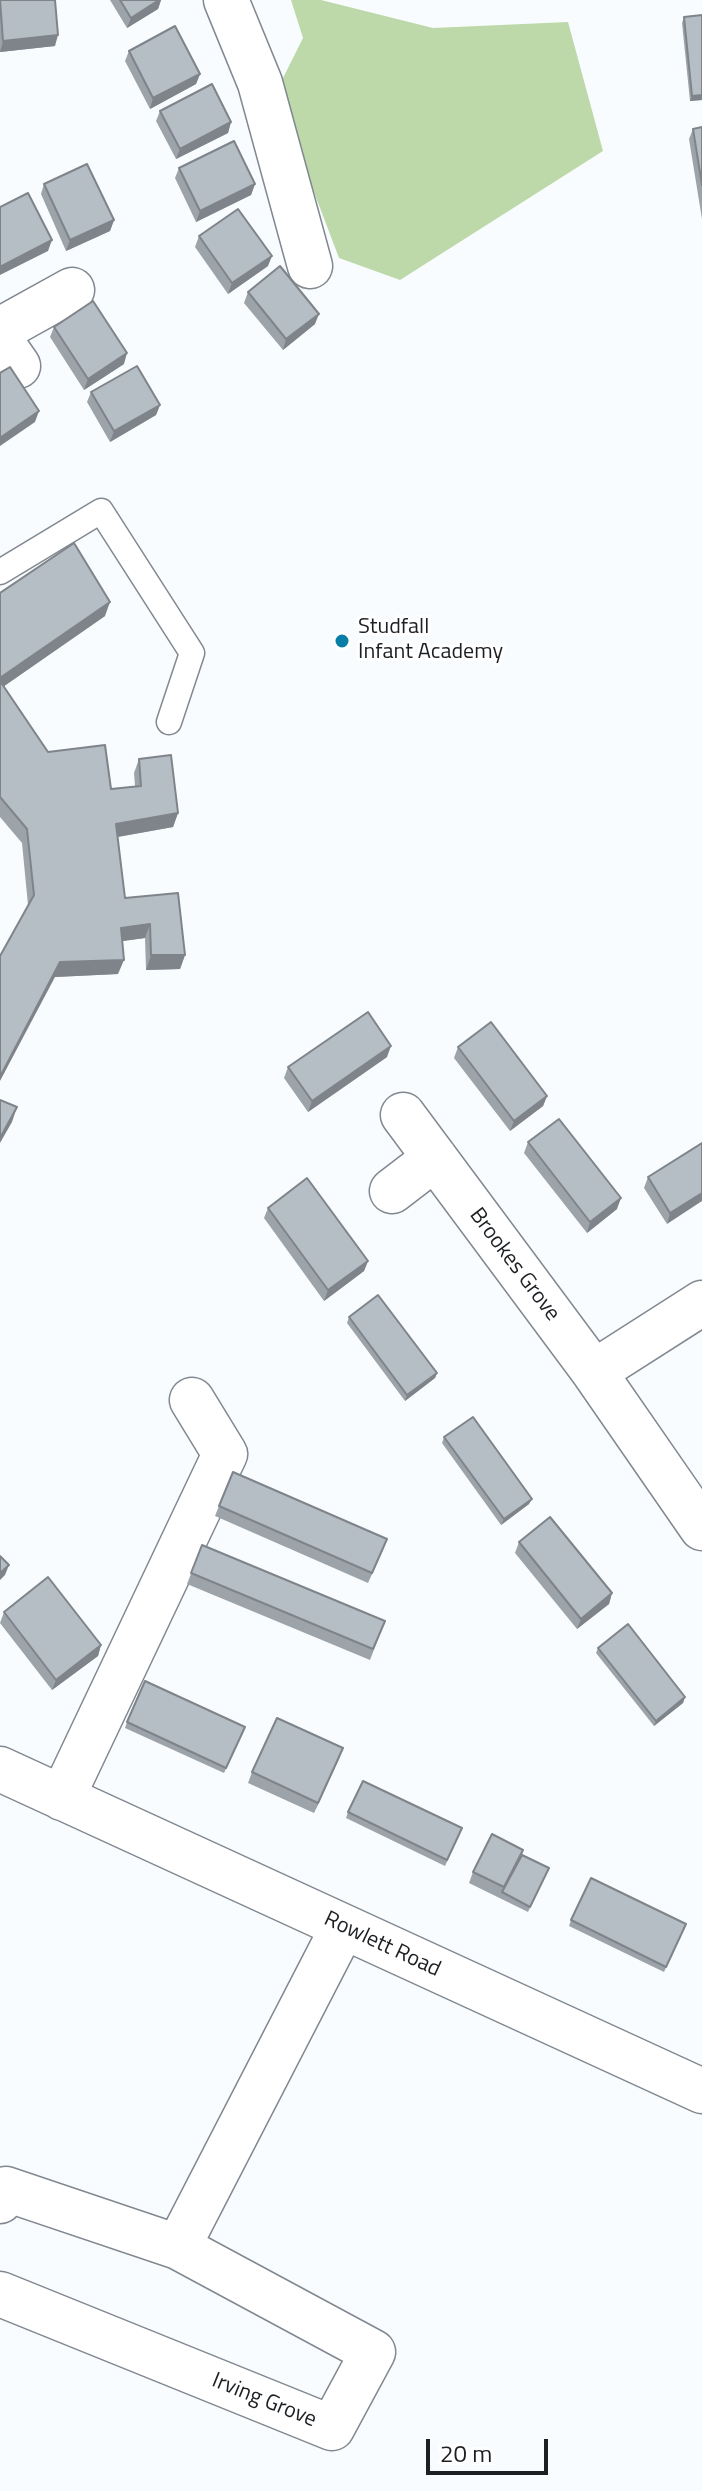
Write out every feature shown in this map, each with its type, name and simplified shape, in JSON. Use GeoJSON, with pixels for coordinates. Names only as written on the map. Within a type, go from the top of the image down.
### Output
{"type":"FeatureCollection","features":[{"type":"Feature","properties":{"kind":"street"},"geometry":{"type":"LineString","coordinates":[[226,0],[260,83],[310,266]]}},
{"type":"Feature","properties":{"kind":"street"},"geometry":{"type":"LineString","coordinates":[[6,345],[72,290]]}},
{"type":"Feature","properties":{"kind":"street","name":"Brookes Grove"},"geometry":{"type":"LineString","coordinates":[[403,1115],[594,1372],[702,1528]]}},
{"type":"Feature","properties":{"kind":"street"},"geometry":{"type":"LineString","coordinates":[[392,1191],[435,1158]]}},
{"type":"Feature","properties":{"kind":"street"},"geometry":{"type":"LineString","coordinates":[[594,1372],[702,1303]]}},
{"type":"Feature","properties":{"kind":"street"},"geometry":{"type":"LineString","coordinates":[[62,1798],[225,1454],[192,1400]]}},
{"type":"Feature","properties":{"kind":"street","name":"Rowlett Road"},"geometry":{"type":"LineString","coordinates":[[0,1769],[702,2091]]}},
{"type":"Feature","properties":{"kind":"street"},"geometry":{"type":"LineString","coordinates":[[178,2247],[343,1927]]}},
{"type":"Feature","properties":{"kind":"street","name":"Irving Grove"},"geometry":{"type":"LineString","coordinates":[[0,2201],[6,2189],[178,2247],[373,2352],[332,2428],[0,2294]]}},
{"type":"Feature","properties":{"kind":"lane"},"geometry":{"type":"LineString","coordinates":[[0,572],[101,511],[192,653],[169,722]]}},
{"type":"Feature","properties":{"kind":"green space"},"geometry":{"type":"Polygon","coordinates":[[[291,0],[321,0],[433,28],[568,22],[603,151],[400,280],[339,258],[276,92],[303,38],[291,0]]]}},
{"type":"Feature","properties":{"kind":"building"},"geometry":{"type":"Polygon","coordinates":[[[0,0],[55,0],[58,35],[3,41],[0,0]]]}},
{"type":"Feature","properties":{"kind":"building"},"geometry":{"type":"Polygon","coordinates":[[[120,0],[159,0],[131,18],[120,0]]]}},
{"type":"Feature","properties":{"kind":"building"},"geometry":{"type":"Polygon","coordinates":[[[702,15],[702,95],[692,96],[684,17],[702,15]]]}},
{"type":"Feature","properties":{"kind":"building"},"geometry":{"type":"Polygon","coordinates":[[[175,26],[200,74],[153,98],[129,51],[175,26]]]}},
{"type":"Feature","properties":{"kind":"building"},"geometry":{"type":"Polygon","coordinates":[[[212,84],[231,122],[180,149],[160,111],[212,84]]]}},
{"type":"Feature","properties":{"kind":"building"},"geometry":{"type":"Polygon","coordinates":[[[702,127],[702,185],[693,129],[702,127]]]}},
{"type":"Feature","properties":{"kind":"building"},"geometry":{"type":"Polygon","coordinates":[[[234,141],[255,184],[200,211],[179,168],[234,141]]]}},
{"type":"Feature","properties":{"kind":"building"},"geometry":{"type":"Polygon","coordinates":[[[87,164],[114,220],[70,240],[44,184],[87,164]]]}},
{"type":"Feature","properties":{"kind":"building"},"geometry":{"type":"Polygon","coordinates":[[[28,193],[52,240],[0,267],[0,207],[28,193]]]}},
{"type":"Feature","properties":{"kind":"building"},"geometry":{"type":"Polygon","coordinates":[[[238,209],[272,256],[232,283],[199,236],[238,209]]]}},
{"type":"Feature","properties":{"kind":"building"},"geometry":{"type":"Polygon","coordinates":[[[280,266],[319,314],[286,339],[248,292],[280,266]]]}},
{"type":"Feature","properties":{"kind":"building"},"geometry":{"type":"Polygon","coordinates":[[[93,301],[127,353],[88,379],[54,327],[93,301]]]}},
{"type":"Feature","properties":{"kind":"building"},"geometry":{"type":"Polygon","coordinates":[[[137,366],[160,405],[114,431],[91,392],[137,366]]]}},
{"type":"Feature","properties":{"kind":"building"},"geometry":{"type":"Polygon","coordinates":[[[10,367],[39,411],[0,438],[0,373],[10,367]]]}},
{"type":"Feature","properties":{"kind":"building"},"geometry":{"type":"Polygon","coordinates":[[[74,543],[110,602],[0,678],[0,593],[74,543]]]}},
{"type":"Feature","properties":{"kind":"building"},"geometry":{"type":"Polygon","coordinates":[[[0,681],[48,752],[105,745],[111,789],[141,786],[139,759],[171,755],[178,813],[116,824],[125,898],[178,893],[185,955],[151,955],[150,924],[121,928],[124,960],[60,962],[0,1077],[0,956],[34,895],[27,829],[0,797],[0,681]]]}},
{"type":"Feature","properties":{"kind":"building"},"geometry":{"type":"Polygon","coordinates":[[[368,1012],[391,1046],[312,1101],[288,1067],[368,1012]]]}},
{"type":"Feature","properties":{"kind":"building"},"geometry":{"type":"Polygon","coordinates":[[[491,1022],[547,1096],[514,1121],[458,1047],[491,1022]]]}},
{"type":"Feature","properties":{"kind":"building"},"geometry":{"type":"Polygon","coordinates":[[[0,1100],[17,1107],[0,1138],[0,1100]]]}},
{"type":"Feature","properties":{"kind":"building"},"geometry":{"type":"Polygon","coordinates":[[[559,1119],[621,1198],[590,1222],[528,1142],[559,1119]]]}},
{"type":"Feature","properties":{"kind":"building"},"geometry":{"type":"Polygon","coordinates":[[[702,1143],[702,1193],[670,1213],[648,1177],[702,1143]]]}},
{"type":"Feature","properties":{"kind":"building"},"geometry":{"type":"Polygon","coordinates":[[[307,1178],[368,1261],[328,1290],[268,1208],[307,1178]]]}},
{"type":"Feature","properties":{"kind":"building"},"geometry":{"type":"Polygon","coordinates":[[[378,1295],[437,1373],[407,1395],[349,1317],[378,1295]]]}},
{"type":"Feature","properties":{"kind":"building"},"geometry":{"type":"Polygon","coordinates":[[[473,1417],[532,1499],[504,1519],[444,1437],[473,1417]]]}},
{"type":"Feature","properties":{"kind":"building"},"geometry":{"type":"Polygon","coordinates":[[[233,1472],[387,1539],[372,1573],[219,1506],[233,1472]]]}},
{"type":"Feature","properties":{"kind":"building"},"geometry":{"type":"Polygon","coordinates":[[[550,1517],[612,1593],[581,1619],[519,1542],[550,1517]]]}},
{"type":"Feature","properties":{"kind":"building"},"geometry":{"type":"Polygon","coordinates":[[[202,1545],[385,1621],[373,1649],[191,1573],[202,1545]]]}},
{"type":"Feature","properties":{"kind":"building"},"geometry":{"type":"Polygon","coordinates":[[[0,1556],[9,1565],[0,1573],[0,1556]]]}},
{"type":"Feature","properties":{"kind":"building"},"geometry":{"type":"Polygon","coordinates":[[[48,1577],[101,1645],[56,1680],[4,1612],[48,1577]]]}},
{"type":"Feature","properties":{"kind":"building"},"geometry":{"type":"Polygon","coordinates":[[[628,1624],[685,1697],[656,1721],[598,1648],[628,1624]]]}},
{"type":"Feature","properties":{"kind":"building"},"geometry":{"type":"Polygon","coordinates":[[[145,1681],[245,1727],[226,1768],[127,1722],[145,1681]]]}},
{"type":"Feature","properties":{"kind":"building"},"geometry":{"type":"Polygon","coordinates":[[[277,1718],[343,1748],[318,1803],[252,1772],[277,1718]]]}},
{"type":"Feature","properties":{"kind":"building"},"geometry":{"type":"Polygon","coordinates":[[[363,1781],[462,1828],[447,1860],[348,1812],[363,1781]]]}},
{"type":"Feature","properties":{"kind":"building"},"geometry":{"type":"Polygon","coordinates":[[[492,1834],[523,1850],[504,1887],[473,1872],[492,1834]]]}},
{"type":"Feature","properties":{"kind":"building"},"geometry":{"type":"Polygon","coordinates":[[[522,1855],[549,1868],[530,1907],[502,1892],[522,1855]]]}},
{"type":"Feature","properties":{"kind":"building"},"geometry":{"type":"Polygon","coordinates":[[[591,1878],[686,1924],[666,1967],[571,1920],[591,1878]]]}},
{"type":"Feature","properties":{"kind":"place","name":"Studfall Infant Academy"},"geometry":{"type":"Point","coordinates":[342,641]}}]}
